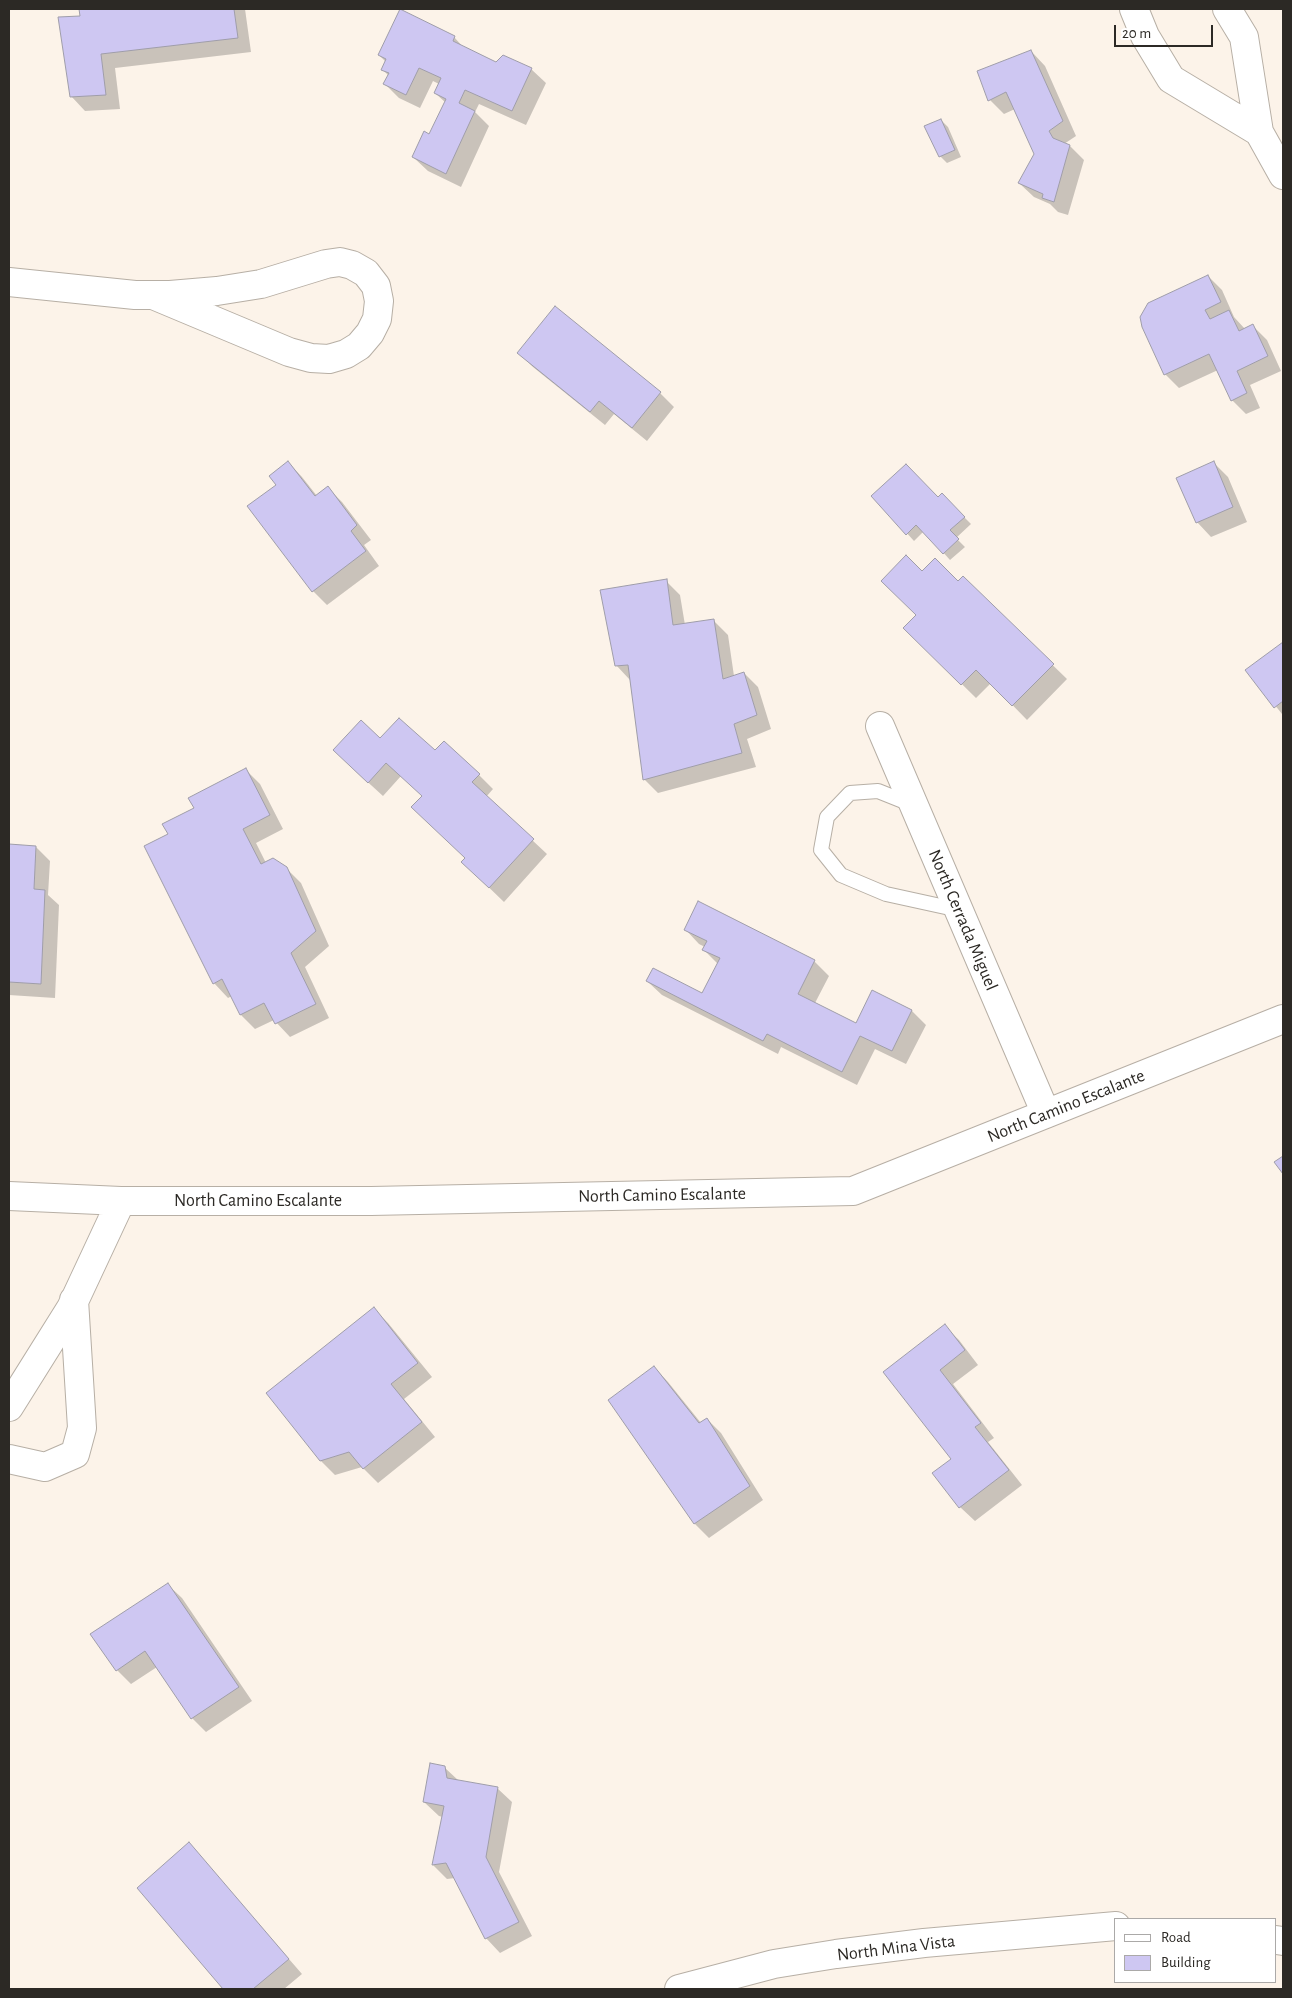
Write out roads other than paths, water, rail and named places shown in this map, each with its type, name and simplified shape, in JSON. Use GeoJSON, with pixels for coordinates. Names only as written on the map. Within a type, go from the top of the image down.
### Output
{"type":"FeatureCollection","features":[{"type":"Feature","properties":{"kind":"street"},"geometry":{"type":"LineString","coordinates":[[1134,9],[1145,36],[1171,79],[1259,132]]}},
{"type":"Feature","properties":{"kind":"street"},"geometry":{"type":"LineString","coordinates":[[1227,9],[1244,37],[1259,132],[1283,175]]}},
{"type":"Feature","properties":{"kind":"street"},"geometry":{"type":"LineString","coordinates":[[9,282],[135,295],[153,295],[217,291],[261,284],[326,264],[340,262],[352,265],[366,272],[376,286],[380,301],[377,319],[370,333],[359,346],[346,354],[329,359],[312,358],[289,352],[153,295]]}},
{"type":"Feature","properties":{"kind":"street","name":"North Cerrada Miguel"},"geometry":{"type":"LineString","coordinates":[[880,726],[1046,1114]]}},
{"type":"Feature","properties":{"kind":"street","name":"North Camino Escalante"},"geometry":{"type":"LineString","coordinates":[[9,1196],[121,1201],[371,1201],[853,1191],[1283,1018]]}},
{"type":"Feature","properties":{"kind":"street"},"geometry":{"type":"LineString","coordinates":[[9,1407],[74,1300],[121,1201]]}},
{"type":"Feature","properties":{"kind":"street"},"geometry":{"type":"LineString","coordinates":[[9,1459],[45,1467],[76,1454],[82,1428],[74,1300]]}},
{"type":"Feature","properties":{"kind":"street","name":"North Mina Vista"},"geometry":{"type":"LineString","coordinates":[[679,1989],[774,1964],[836,1954],[924,1943],[1114,1926]]}},
{"type":"Feature","properties":{"kind":"lane"},"geometry":{"type":"LineString","coordinates":[[914,805],[878,791],[850,793],[827,817],[821,850],[841,875],[886,894],[958,910]]}}]}
